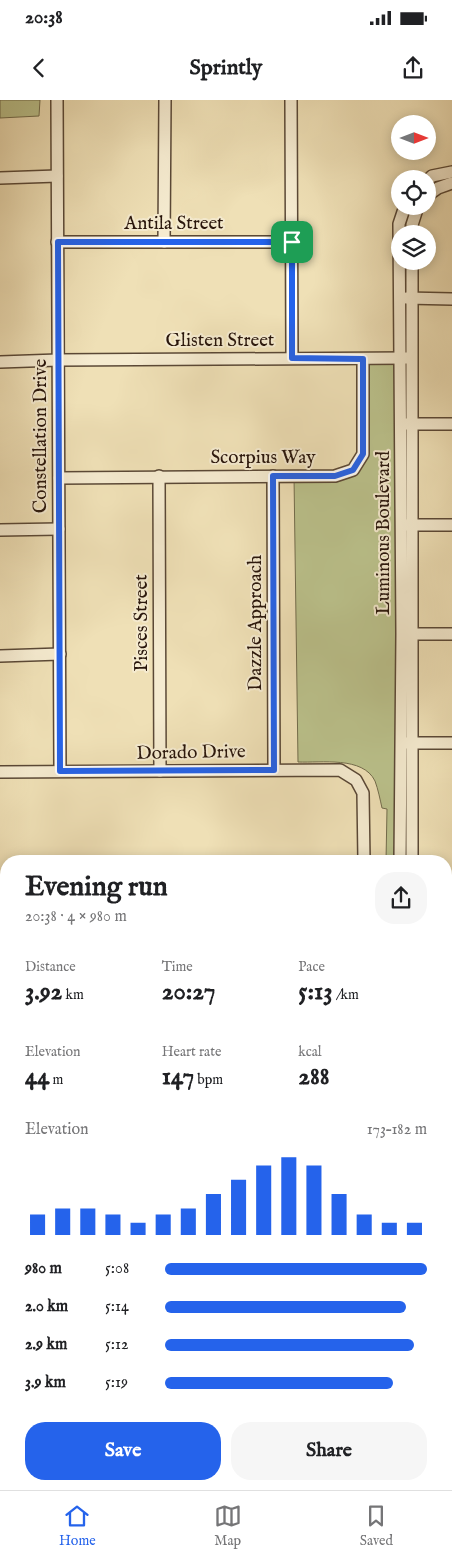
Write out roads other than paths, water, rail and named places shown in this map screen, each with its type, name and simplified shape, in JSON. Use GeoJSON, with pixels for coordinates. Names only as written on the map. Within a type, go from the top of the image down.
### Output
{"type":"FeatureCollection","features":[{"type":"Feature","properties":{"kind":"street","name":"Constellation Drive"},"geometry":{"type":"LineString","coordinates":[[57,100],[60,771]]}},
{"type":"Feature","properties":{"kind":"street"},"geometry":{"type":"LineString","coordinates":[[164,242],[165,100]]}},
{"type":"Feature","properties":{"kind":"street"},"geometry":{"type":"LineString","coordinates":[[291,100],[292,358]]}},
{"type":"Feature","properties":{"kind":"street"},"geometry":{"type":"LineString","coordinates":[[436,175],[452,172]]}},
{"type":"Feature","properties":{"kind":"street"},"geometry":{"type":"LineString","coordinates":[[0,178],[57,176]]}},
{"type":"Feature","properties":{"kind":"street"},"geometry":{"type":"LineString","coordinates":[[436,189],[452,183]]}},
{"type":"Feature","properties":{"kind":"street","name":"Luminous Boulevard"},"geometry":{"type":"LineString","coordinates":[[402,215],[400,224],[399,298],[406,358],[407,634],[413,744],[412,855]]}},
{"type":"Feature","properties":{"kind":"street","name":"Antila Street"},"geometry":{"type":"LineString","coordinates":[[58,242],[292,242]]}},
{"type":"Feature","properties":{"kind":"street","name":"Luminous Boulevard"},"geometry":{"type":"LineString","coordinates":[[406,358],[412,298],[412,270]]}},
{"type":"Feature","properties":{"kind":"street"},"geometry":{"type":"LineString","coordinates":[[399,298],[452,298]]}},
{"type":"Feature","properties":{"kind":"street","name":"Glisten Street"},"geometry":{"type":"LineString","coordinates":[[0,362],[406,358]]}},
{"type":"Feature","properties":{"kind":"street","name":"Scorpius Way"},"geometry":{"type":"LineString","coordinates":[[59,478],[335,476],[353,470],[363,454],[363,359]]}},
{"type":"Feature","properties":{"kind":"street"},"geometry":{"type":"LineString","coordinates":[[407,424],[452,424]]}},
{"type":"Feature","properties":{"kind":"street","name":"Pisces Street"},"geometry":{"type":"LineString","coordinates":[[159,476],[160,771]]}},
{"type":"Feature","properties":{"kind":"street","name":"Dazzle Approach"},"geometry":{"type":"LineString","coordinates":[[273,476],[274,770]]}},
{"type":"Feature","properties":{"kind":"street"},"geometry":{"type":"LineString","coordinates":[[407,525],[452,525]]}},
{"type":"Feature","properties":{"kind":"street"},"geometry":{"type":"LineString","coordinates":[[0,530],[59,529]]}},
{"type":"Feature","properties":{"kind":"street"},"geometry":{"type":"LineString","coordinates":[[407,634],[452,634]]}},
{"type":"Feature","properties":{"kind":"street","name":"Luminous Boulevard"},"geometry":{"type":"LineString","coordinates":[[400,855],[401,743],[407,634]]}},
{"type":"Feature","properties":{"kind":"street"},"geometry":{"type":"LineString","coordinates":[[0,656],[60,654]]}},
{"type":"Feature","properties":{"kind":"street"},"geometry":{"type":"LineString","coordinates":[[401,743],[452,743]]}},
{"type":"Feature","properties":{"kind":"street","name":"Dorado Drive"},"geometry":{"type":"LineString","coordinates":[[0,772],[336,769],[347,773],[356,780],[362,790],[364,798],[364,855]]}}]}
